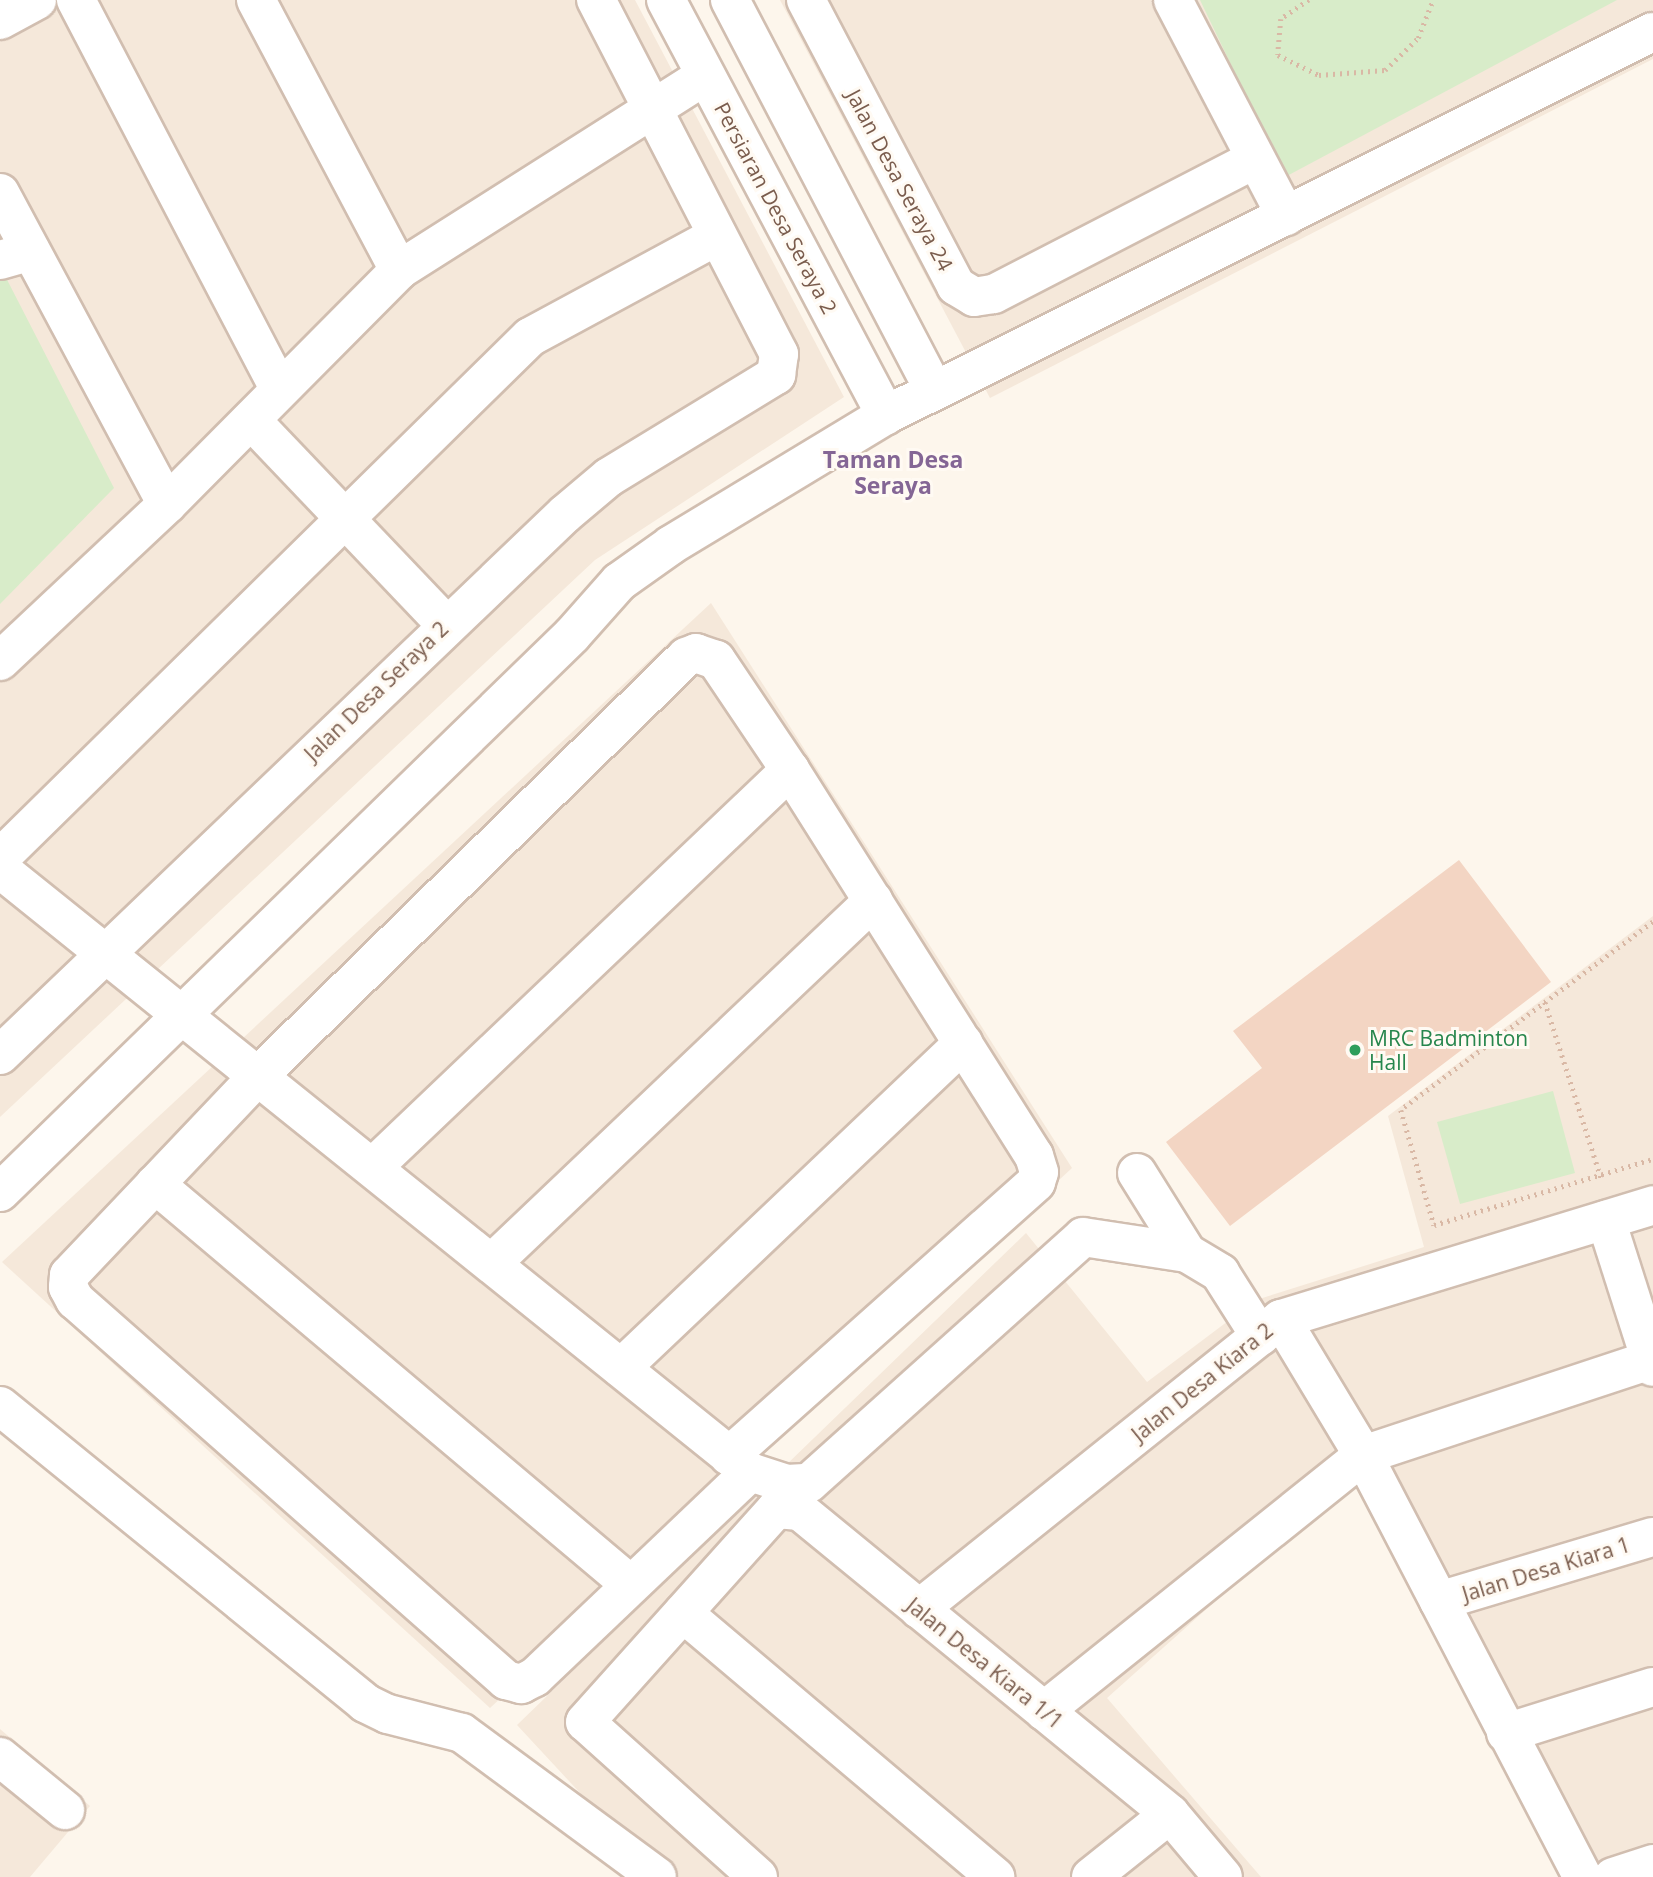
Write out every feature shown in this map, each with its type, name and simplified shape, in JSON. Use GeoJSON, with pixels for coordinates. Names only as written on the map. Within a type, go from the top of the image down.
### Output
{"type":"FeatureCollection","features":[{"type":"Feature","properties":{"kind":"street"},"geometry":{"type":"LineString","coordinates":[[0,20],[37,0]]}},
{"type":"Feature","properties":{"kind":"street"},"geometry":{"type":"LineString","coordinates":[[76,0],[279,389]]}},
{"type":"Feature","properties":{"kind":"street"},"geometry":{"type":"LineString","coordinates":[[256,0],[399,270]]}},
{"type":"Feature","properties":{"kind":"street"},"geometry":{"type":"LineString","coordinates":[[0,858],[343,517],[530,337],[717,236],[653,106],[596,0]]}},
{"type":"Feature","properties":{"kind":"street","name":"Persiaran Desa Seraya 2"},"geometry":{"type":"LineString","coordinates":[[666,0],[886,415]]}},
{"type":"Feature","properties":{"kind":"street"},"geometry":{"type":"LineString","coordinates":[[730,0],[934,391]]}},
{"type":"Feature","properties":{"kind":"street","name":"Jalan Desa Seraya 24"},"geometry":{"type":"LineString","coordinates":[[806,0],[956,286],[974,297],[995,294],[1255,159]]}},
{"type":"Feature","properties":{"kind":"street"},"geometry":{"type":"LineString","coordinates":[[1173,0],[1286,216]]}},
{"type":"Feature","properties":{"kind":"street"},"geometry":{"type":"LineString","coordinates":[[0,1192],[572,635],[619,582],[886,415],[1653,32]]}},
{"type":"Feature","properties":{"kind":"street"},"geometry":{"type":"LineString","coordinates":[[0,661],[167,504],[399,270],[653,106],[705,76]]}},
{"type":"Feature","properties":{"kind":"street"},"geometry":{"type":"LineString","coordinates":[[0,193],[16,256],[167,504]]}},
{"type":"Feature","properties":{"kind":"street","name":"Jalan Desa Seraya 2"},"geometry":{"type":"LineString","coordinates":[[0,1055],[444,624],[610,477],[768,384],[780,365],[779,354],[717,236]]}},
{"type":"Feature","properties":{"kind":"street"},"geometry":{"type":"LineString","coordinates":[[251,420],[444,624]]}},
{"type":"Feature","properties":{"kind":"street"},"geometry":{"type":"LineString","coordinates":[[706,653],[716,660],[790,770],[1034,1156],[1036,1182],[739,1464],[631,1585],[535,1677],[521,1684],[506,1680],[75,1300],[69,1275],[259,1075],[686,657],[706,653]]}},
{"type":"Feature","properties":{"kind":"street"},"geometry":{"type":"LineString","coordinates":[[373,1167],[790,770]]}},
{"type":"Feature","properties":{"kind":"street"},"geometry":{"type":"LineString","coordinates":[[0,869],[739,1464],[787,1484],[809,1483],[1083,1237],[1187,1253],[1220,1273],[1271,1327],[1363,1455],[1583,1877]]}},
{"type":"Feature","properties":{"kind":"street"},"geometry":{"type":"LineString","coordinates":[[492,1264],[873,901]]}},
{"type":"Feature","properties":{"kind":"street"},"geometry":{"type":"LineString","coordinates":[[621,1368],[962,1043]]}},
{"type":"Feature","properties":{"kind":"street"},"geometry":{"type":"LineString","coordinates":[[1137,1173],[1187,1253]]}},
{"type":"Feature","properties":{"kind":"street"},"geometry":{"type":"LineString","coordinates":[[155,1184],[631,1585]]}},
{"type":"Feature","properties":{"kind":"street","name":"Jalan Desa Kiara 2"},"geometry":{"type":"LineString","coordinates":[[919,1609],[1271,1327],[1653,1205]]}},
{"type":"Feature","properties":{"kind":"street"},"geometry":{"type":"LineString","coordinates":[[1044,1711],[1363,1455],[1652,1362],[1606,1220]]}},
{"type":"Feature","properties":{"kind":"street"},"geometry":{"type":"LineString","coordinates":[[0,1406],[365,1703],[388,1714],[462,1732],[657,1877]]}},
{"type":"Feature","properties":{"kind":"street","name":"Jalan Desa Kiara 1/1"},"geometry":{"type":"LineString","coordinates":[[682,1613],[776,1509],[800,1511],[1170,1814],[1223,1877]]}},
{"type":"Feature","properties":{"kind":"street","name":"Jalan Desa Kiara 1"},"geometry":{"type":"LineString","coordinates":[[1439,1601],[1653,1536]]}},
{"type":"Feature","properties":{"kind":"street"},"geometry":{"type":"LineString","coordinates":[[758,1877],[586,1722],[682,1613],[995,1877]]}},
{"type":"Feature","properties":{"kind":"street"},"geometry":{"type":"LineString","coordinates":[[1506,1733],[1653,1687]]}},
{"type":"Feature","properties":{"kind":"street"},"geometry":{"type":"LineString","coordinates":[[0,1758],[65,1810]]}},
{"type":"Feature","properties":{"kind":"street"},"geometry":{"type":"LineString","coordinates":[[1091,1877],[1170,1814]]}},
{"type":"Feature","properties":{"kind":"street"},"geometry":{"type":"LineString","coordinates":[[1613,1877],[1653,1864]]}},
{"type":"Feature","properties":{"kind":"path"},"geometry":{"type":"LineString","coordinates":[[1309,0],[1281,19],[1278,55],[1319,75],[1385,70],[1418,38],[1433,0]]}},
{"type":"Feature","properties":{"kind":"path"},"geometry":{"type":"LineString","coordinates":[[1653,922],[1401,1110],[1434,1225],[1601,1177],[1653,1159]]}},
{"type":"Feature","properties":{"kind":"path"},"geometry":{"type":"LineString","coordinates":[[1545,1002],[1601,1177],[1606,1220]]}},
{"type":"Feature","properties":{"kind":"shaded area"},"geometry":{"type":"Polygon","coordinates":[[[0,0],[635,0],[844,397],[595,560],[0,1117],[0,0]]]}},
{"type":"Feature","properties":{"kind":"shaded area"},"geometry":{"type":"Polygon","coordinates":[[[780,0],[1653,0],[1653,59],[990,398],[780,0]]]}},
{"type":"Feature","properties":{"kind":"shaded area"},"geometry":{"type":"Polygon","coordinates":[[[711,603],[1072,1168],[490,1708],[2,1262],[711,603]]]}},
{"type":"Feature","properties":{"kind":"shaded area"},"geometry":{"type":"Polygon","coordinates":[[[1653,916],[1653,1877],[1568,1877],[1352,1479],[1107,1698],[1261,1877],[658,1877],[517,1725],[1026,1233],[1147,1382],[1256,1300],[1424,1247],[1388,1116],[1653,916]]]}},
{"type":"Feature","properties":{"kind":"shaded area"},"geometry":{"type":"Polygon","coordinates":[[[0,1729],[90,1806],[30,1877],[0,1877],[0,1729]]]}},
{"type":"Feature","properties":{"kind":"green space"},"geometry":{"type":"Polygon","coordinates":[[[1200,0],[1617,0],[1285,177],[1200,0]]]}},
{"type":"Feature","properties":{"kind":"green space"},"geometry":{"type":"Polygon","coordinates":[[[0,266],[114,488],[0,604],[0,266]]]}},
{"type":"Feature","properties":{"kind":"green space"},"geometry":{"type":"Polygon","coordinates":[[[1553,1091],[1575,1173],[1460,1204],[1437,1122],[1553,1091]]]}},
{"type":"Feature","properties":{"kind":"building","name":"MRC Badminton Hall"},"geometry":{"type":"Polygon","coordinates":[[[1459,860],[1551,982],[1230,1226],[1166,1142],[1262,1068],[1233,1031],[1459,860]]]}},
{"type":"Feature","properties":{"kind":"place","name":"MRC Badminton Hall"},"geometry":{"type":"Point","coordinates":[1355,1050]}},
{"type":"Feature","properties":{"kind":"district","name":"Taman Desa Seraya"},"geometry":{"type":"Point","coordinates":[893,472]}}]}
